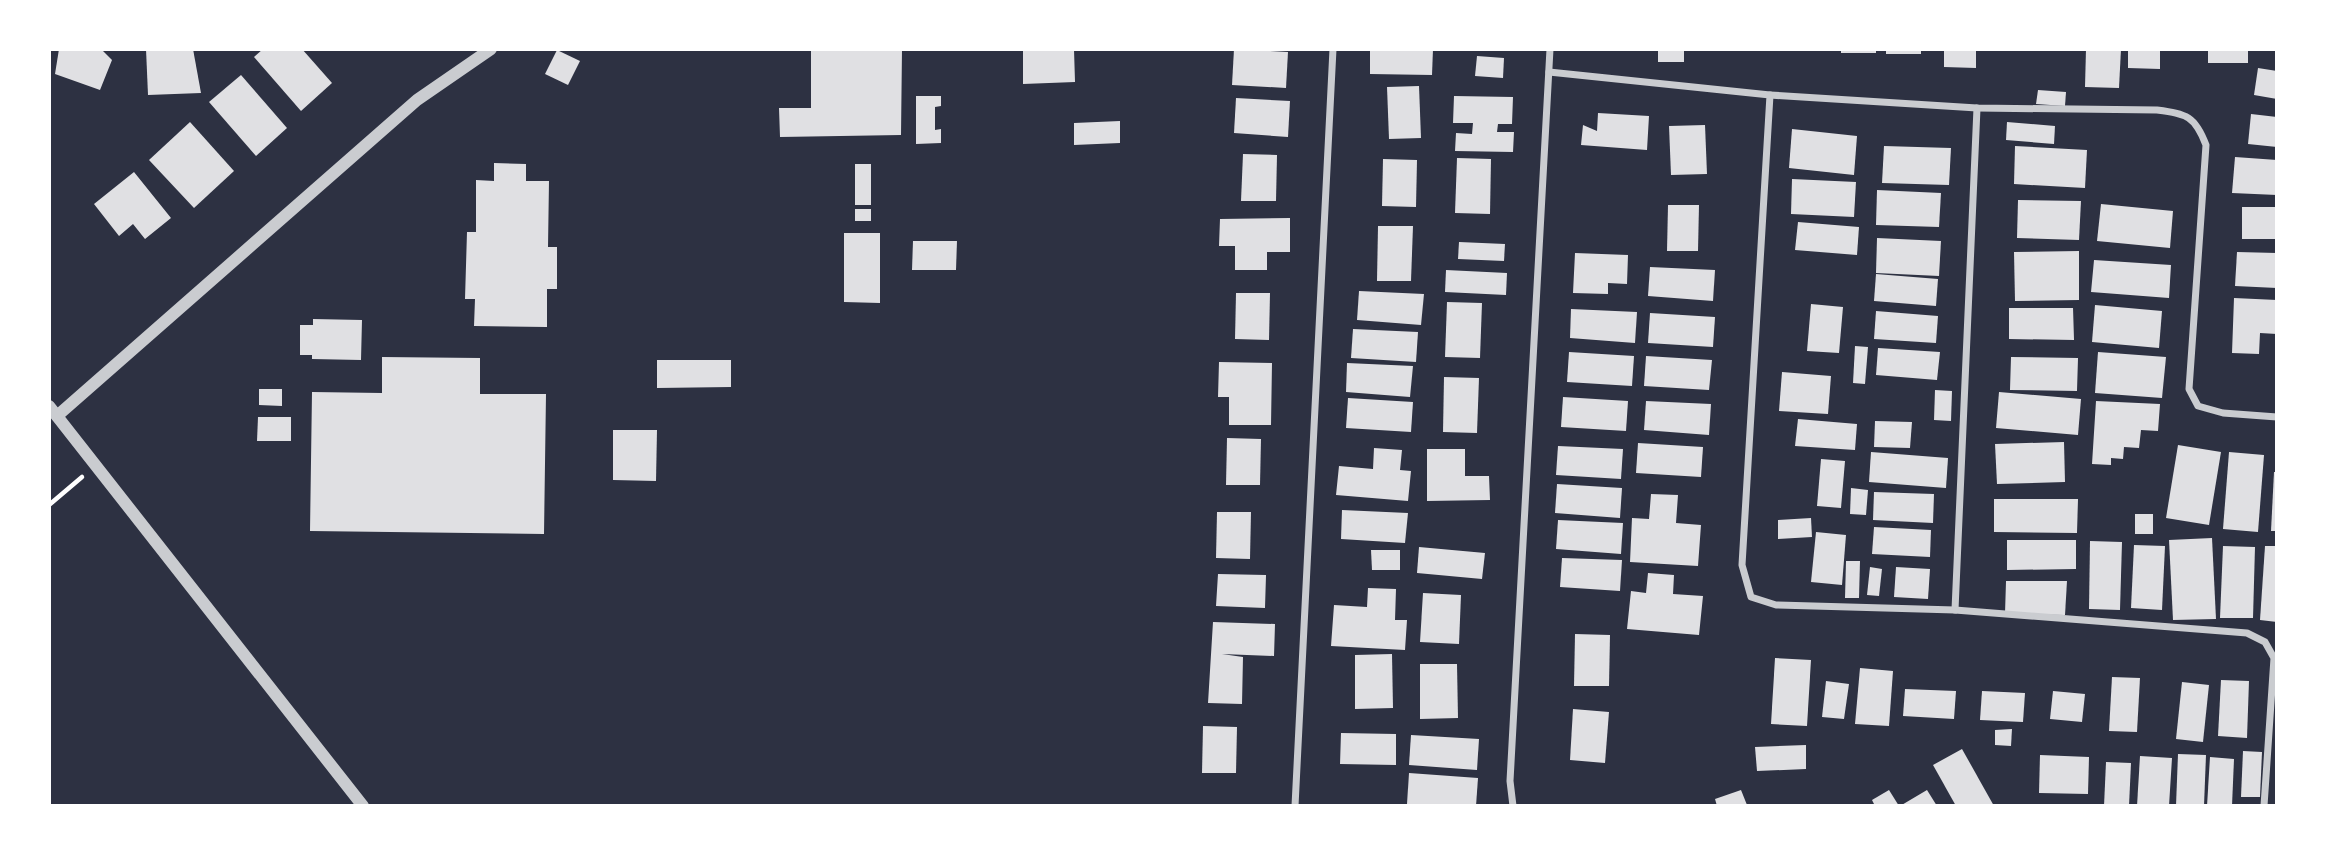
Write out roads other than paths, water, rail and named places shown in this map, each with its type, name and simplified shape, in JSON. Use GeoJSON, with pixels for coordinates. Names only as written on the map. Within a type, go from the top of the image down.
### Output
{"type":"FeatureCollection","features":[{"type":"Feature","properties":{"kind":"street"},"geometry":{"type":"LineString","coordinates":[[363,806],[53,411],[417,100],[491,49]]}},
{"type":"Feature","properties":{"kind":"street"},"geometry":{"type":"LineString","coordinates":[[1295,806],[1333,49]]}},
{"type":"Feature","properties":{"kind":"street"},"geometry":{"type":"LineString","coordinates":[[1513,806],[1510,781],[1550,49]]}},
{"type":"Feature","properties":{"kind":"street"},"geometry":{"type":"LineString","coordinates":[[1549,72],[1770,94],[1977,108],[2157,110],[2182,114],[2198,124],[2206,145],[2189,389],[2198,405],[2224,413],[2277,417]]}},
{"type":"Feature","properties":{"kind":"street"},"geometry":{"type":"LineString","coordinates":[[1770,94],[1742,565],[1751,597],[1776,605],[1955,610],[2247,634],[2265,642],[2274,659],[2264,806]]}},
{"type":"Feature","properties":{"kind":"street"},"geometry":{"type":"LineString","coordinates":[[1955,610],[1977,108]]}}]}
